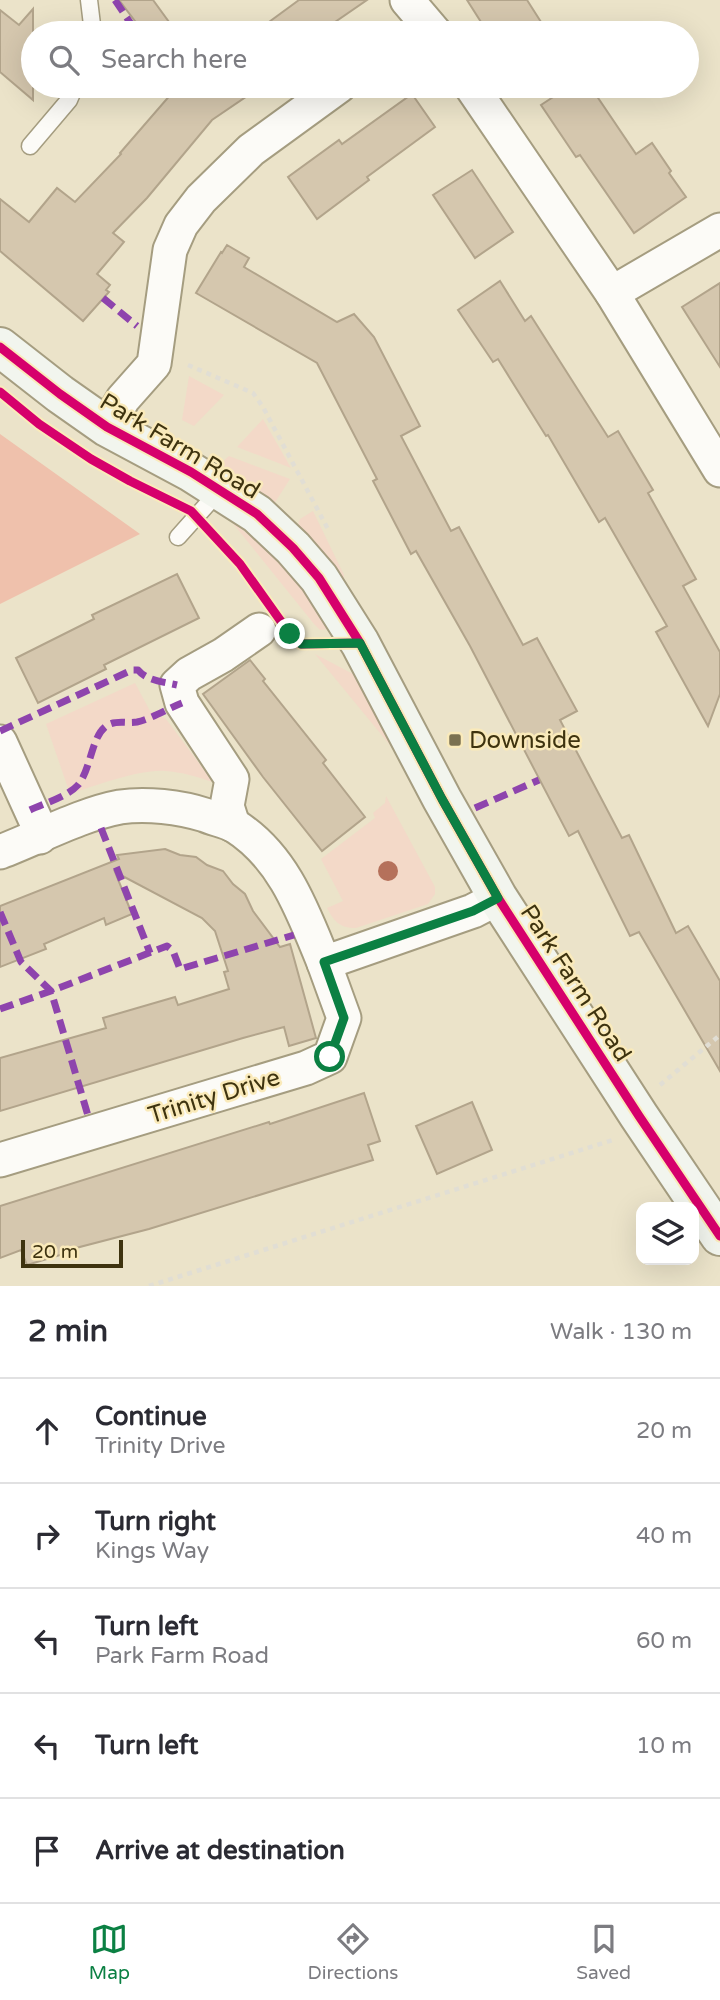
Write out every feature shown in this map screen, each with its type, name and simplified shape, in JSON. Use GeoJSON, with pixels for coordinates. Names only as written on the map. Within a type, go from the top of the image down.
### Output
{"type":"FeatureCollection","features":[{"type":"Feature","properties":{"kind":"street"},"geometry":{"type":"LineString","coordinates":[[107,427],[122,398],[154,364],[170,250],[181,225],[201,199],[251,150],[322,98]]}},
{"type":"Feature","properties":{"kind":"street"},"geometry":{"type":"LineString","coordinates":[[479,98],[612,293],[720,470]]}},
{"type":"Feature","properties":{"kind":"street"},"geometry":{"type":"LineString","coordinates":[[612,293],[720,230]]}},
{"type":"Feature","properties":{"kind":"street","name":"Park Farm Road"},"geometry":{"type":"LineString","coordinates":[[0,347],[107,427],[220,490],[271,526],[310,568],[337,604],[360,643],[442,799],[498,898],[720,1236]]}},
{"type":"Feature","properties":{"kind":"street"},"geometry":{"type":"LineString","coordinates":[[233,825],[227,806],[232,779],[181,703],[177,685],[189,674],[223,655],[258,630]]}},
{"type":"Feature","properties":{"kind":"street"},"geometry":{"type":"LineString","coordinates":[[0,742],[36,821],[40,837]]}},
{"type":"Feature","properties":{"kind":"street"},"geometry":{"type":"LineString","coordinates":[[0,852],[90,815],[122,807],[172,807],[233,825],[253,840],[276,864],[294,892],[324,962],[473,911],[498,898]]}},
{"type":"Feature","properties":{"kind":"street","name":"Trinity Drive"},"geometry":{"type":"LineString","coordinates":[[0,1160],[306,1068],[330,1057],[344,1018],[324,962]]}},
{"type":"Feature","properties":{"kind":"lane"},"geometry":{"type":"LineString","coordinates":[[89,0],[92,21]]}},
{"type":"Feature","properties":{"kind":"lane"},"geometry":{"type":"LineString","coordinates":[[30,146],[70,98]]}},
{"type":"Feature","properties":{"kind":"lane"},"geometry":{"type":"LineString","coordinates":[[178,537],[220,490]]}},
{"type":"Feature","properties":{"kind":"path"},"geometry":{"type":"LineString","coordinates":[[154,364],[181,362],[253,393],[332,538]]}},
{"type":"Feature","properties":{"kind":"path"},"geometry":{"type":"LineString","coordinates":[[652,1092],[720,1035]]}},
{"type":"Feature","properties":{"kind":"path"},"geometry":{"type":"LineString","coordinates":[[149,1286],[625,1137]]}},
{"type":"Feature","properties":{"kind":"shaded area"},"geometry":{"type":"Polygon","coordinates":[[[189,376],[224,395],[194,426],[182,420],[189,376]]]}},
{"type":"Feature","properties":{"kind":"shaded area"},"geometry":{"type":"Polygon","coordinates":[[[263,419],[291,468],[237,447],[263,419]]]}},
{"type":"Feature","properties":{"kind":"shaded area"},"geometry":{"type":"Polygon","coordinates":[[[0,434],[140,534],[0,604],[0,434]]]}},
{"type":"Feature","properties":{"kind":"shaded area"},"geometry":{"type":"Polygon","coordinates":[[[229,456],[290,479],[274,504],[219,465],[229,456]]]}},
{"type":"Feature","properties":{"kind":"shaded area"},"geometry":{"type":"Polygon","coordinates":[[[313,511],[344,580],[298,524],[300,519],[313,511]]]}},
{"type":"Feature","properties":{"kind":"shaded area"},"geometry":{"type":"Polygon","coordinates":[[[231,521],[260,544],[296,581],[329,625],[328,629],[320,630],[314,624],[231,521]]]}},
{"type":"Feature","properties":{"kind":"shaded area"},"geometry":{"type":"Polygon","coordinates":[[[315,654],[353,674],[394,750],[315,654]]]}},
{"type":"Feature","properties":{"kind":"shaded area"},"geometry":{"type":"Polygon","coordinates":[[[135,683],[150,711],[166,719],[213,782],[177,772],[155,771],[70,794],[46,724],[135,683]]]}},
{"type":"Feature","properties":{"kind":"shaded area"},"geometry":{"type":"Polygon","coordinates":[[[386,796],[435,887],[435,894],[428,904],[356,928],[345,927],[335,920],[327,908],[343,901],[321,859],[375,818],[373,813],[385,803],[386,796]]]}},
{"type":"Feature","properties":{"kind":"building"},"geometry":{"type":"Polygon","coordinates":[[[119,0],[153,0],[168,21],[135,21],[119,0]]]}},
{"type":"Feature","properties":{"kind":"building"},"geometry":{"type":"Polygon","coordinates":[[[299,0],[367,0],[336,21],[270,21],[299,0]]]}},
{"type":"Feature","properties":{"kind":"building"},"geometry":{"type":"Polygon","coordinates":[[[467,0],[527,0],[540,21],[480,21],[467,0]]]}},
{"type":"Feature","properties":{"kind":"building"},"geometry":{"type":"Polygon","coordinates":[[[33,9],[33,21],[22,21],[33,9]]]}},
{"type":"Feature","properties":{"kind":"building"},"geometry":{"type":"Polygon","coordinates":[[[0,10],[19,25],[21,23],[21,90],[0,72],[0,10]]]}},
{"type":"Feature","properties":{"kind":"building"},"geometry":{"type":"Polygon","coordinates":[[[168,98],[244,98],[212,120],[147,198],[113,233],[124,242],[97,274],[110,285],[106,290],[109,292],[83,321],[0,251],[0,199],[29,222],[57,188],[75,202],[168,98]]]}},
{"type":"Feature","properties":{"kind":"building"},"geometry":{"type":"Polygon","coordinates":[[[406,98],[415,98],[435,127],[367,177],[369,180],[317,219],[288,177],[339,140],[342,144],[406,98]]]}},
{"type":"Feature","properties":{"kind":"building"},"geometry":{"type":"Polygon","coordinates":[[[552,98],[598,98],[636,154],[652,143],[686,197],[634,233],[580,155],[576,157],[541,105],[552,98]]]}},
{"type":"Feature","properties":{"kind":"building"},"geometry":{"type":"Polygon","coordinates":[[[472,170],[513,232],[475,258],[433,195],[472,170]]]}},
{"type":"Feature","properties":{"kind":"building"},"geometry":{"type":"Polygon","coordinates":[[[227,245],[249,258],[244,267],[337,322],[354,314],[374,337],[420,426],[401,436],[451,531],[459,527],[523,645],[537,638],[577,711],[560,720],[622,838],[629,835],[676,933],[688,926],[720,981],[720,1071],[639,932],[630,936],[578,831],[569,836],[470,646],[416,551],[411,554],[373,481],[377,479],[317,363],[196,293],[227,245]]]}},
{"type":"Feature","properties":{"kind":"building"},"geometry":{"type":"Polygon","coordinates":[[[500,281],[525,321],[531,316],[608,437],[618,431],[653,490],[648,493],[696,579],[683,586],[720,652],[720,694],[708,726],[656,632],[667,626],[605,518],[599,522],[548,435],[546,436],[498,359],[493,362],[458,310],[500,281]]]}},
{"type":"Feature","properties":{"kind":"building"},"geometry":{"type":"Polygon","coordinates":[[[720,283],[720,367],[682,307],[720,283]]]}},
{"type":"Feature","properties":{"kind":"building"},"geometry":{"type":"Polygon","coordinates":[[[177,574],[199,618],[104,665],[106,669],[38,703],[16,658],[94,619],[92,615],[177,574]]]}},
{"type":"Feature","properties":{"kind":"building"},"geometry":{"type":"Polygon","coordinates":[[[250,660],[265,679],[263,681],[326,760],[323,763],[365,817],[322,851],[263,777],[203,694],[250,660]]]}},
{"type":"Feature","properties":{"kind":"building"},"geometry":{"type":"Polygon","coordinates":[[[165,849],[196,857],[223,871],[245,894],[253,911],[280,947],[290,944],[316,1038],[289,1046],[284,1027],[0,1111],[0,1058],[106,1028],[103,1018],[175,997],[178,1005],[229,989],[224,972],[228,971],[215,931],[202,918],[115,872],[132,914],[106,925],[104,918],[44,944],[46,949],[0,967],[0,906],[119,859],[117,855],[165,849]]]}},
{"type":"Feature","properties":{"kind":"building"},"geometry":{"type":"Polygon","coordinates":[[[364,1093],[380,1141],[368,1145],[373,1160],[27,1265],[21,1250],[0,1258],[0,1206],[364,1093]]]}},
{"type":"Feature","properties":{"kind":"building"},"geometry":{"type":"Polygon","coordinates":[[[472,1102],[492,1150],[437,1174],[416,1126],[472,1102]]]}},
{"type":"Feature","properties":{"kind":"marked path"},"geometry":{"type":"LineString","coordinates":[[115,0],[129,21]]}},
{"type":"Feature","properties":{"kind":"marked path"},"geometry":{"type":"LineString","coordinates":[[103,298],[137,326]]}},
{"type":"Feature","properties":{"kind":"marked path"},"geometry":{"type":"LineString","coordinates":[[0,731],[132,670],[138,670],[151,679],[177,685]]}},
{"type":"Feature","properties":{"kind":"marked path"},"geometry":{"type":"LineString","coordinates":[[30,810],[62,796],[78,785],[100,732],[105,727],[117,722],[142,721],[182,703]]}},
{"type":"Feature","properties":{"kind":"marked path"},"geometry":{"type":"LineString","coordinates":[[475,808],[539,780]]}},
{"type":"Feature","properties":{"kind":"marked path"},"geometry":{"type":"LineString","coordinates":[[101,828],[150,953]]}},
{"type":"Feature","properties":{"kind":"marked path"},"geometry":{"type":"LineString","coordinates":[[0,912],[21,962],[51,991],[89,1119]]}},
{"type":"Feature","properties":{"kind":"marked path"},"geometry":{"type":"LineString","coordinates":[[0,1009],[167,946],[173,951],[180,969],[294,935]]}},
{"type":"Feature","properties":{"kind":"cycle path"},"geometry":{"type":"LineString","coordinates":[[0,347],[107,427],[191,472],[257,514],[293,548],[319,578],[360,643],[442,799],[498,898],[720,1236]]}},
{"type":"Feature","properties":{"kind":"cycle path"},"geometry":{"type":"LineString","coordinates":[[0,392],[39,424],[91,459],[191,511],[240,564],[290,634],[301,644],[360,643]]}},
{"type":"Feature","properties":{"kind":"place","name":"Downside"},"geometry":{"type":"Point","coordinates":[455,740]}},
{"type":"Feature","properties":{"kind":"route"},"geometry":{"type":"LineString","coordinates":[[290,634],[301,644],[360,643],[442,799],[498,898],[473,911],[324,962],[344,1018],[330,1057]]}}]}
